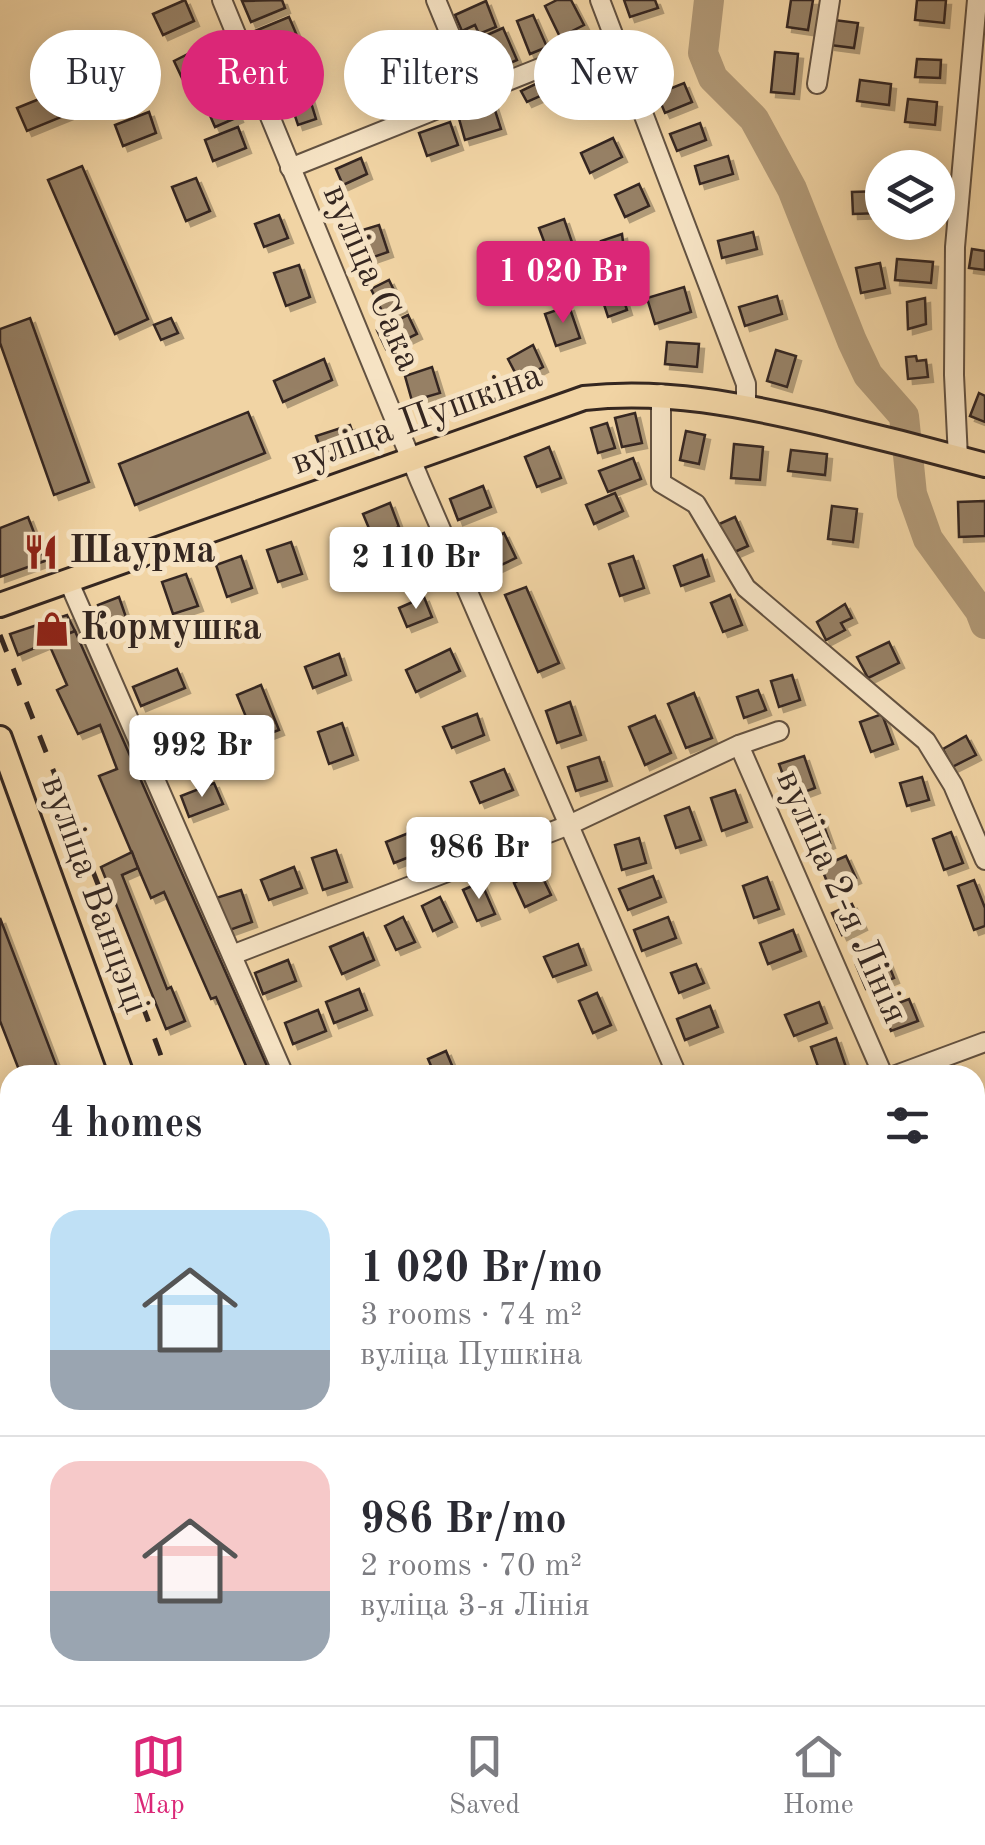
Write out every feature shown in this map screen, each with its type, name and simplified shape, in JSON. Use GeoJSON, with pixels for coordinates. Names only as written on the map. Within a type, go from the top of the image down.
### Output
{"type":"FeatureCollection","features":[{"type":"Feature","properties":{"kind":"main road","name":"вуліца Пушкіна"},"geometry":{"type":"LineString","coordinates":[[0,605],[584,398],[660,394],[746,406],[985,465]]}},
{"type":"Feature","properties":{"kind":"main road","name":"вуліца Ванцэці"},"geometry":{"type":"LineString","coordinates":[[0,738],[118,1065]]}},
{"type":"Feature","properties":{"kind":"street","name":"вуліца Сака"},"geometry":{"type":"LineString","coordinates":[[222,0],[412,460],[673,1065]]}},
{"type":"Feature","properties":{"kind":"street"},"geometry":{"type":"LineString","coordinates":[[436,0],[448,30]]}},
{"type":"Feature","properties":{"kind":"street"},"geometry":{"type":"LineString","coordinates":[[600,0],[612,30]]}},
{"type":"Feature","properties":{"kind":"street"},"geometry":{"type":"LineString","coordinates":[[818,84],[830,0]]}},
{"type":"Feature","properties":{"kind":"street"},"geometry":{"type":"LineString","coordinates":[[958,458],[955,247],[976,0]]}},
{"type":"Feature","properties":{"kind":"street"},"geometry":{"type":"LineString","coordinates":[[290,168],[406,120]]}},
{"type":"Feature","properties":{"kind":"street"},"geometry":{"type":"LineString","coordinates":[[646,120],[746,384],[746,406]]}},
{"type":"Feature","properties":{"kind":"street"},"geometry":{"type":"LineString","coordinates":[[660,394],[660,483],[696,504],[746,588],[926,741],[953,786],[985,860]]}},
{"type":"Feature","properties":{"kind":"street"},"geometry":{"type":"LineString","coordinates":[[68,580],[280,1065]]}},
{"type":"Feature","properties":{"kind":"street"},"geometry":{"type":"LineString","coordinates":[[232,955],[569,825],[739,746],[779,732]]}},
{"type":"Feature","properties":{"kind":"street","name":"вуліца 2-я Лінія"},"geometry":{"type":"LineString","coordinates":[[739,746],[880,1065]]}},
{"type":"Feature","properties":{"kind":"street","name":"вуліца 2-я Лінія"},"geometry":{"type":"LineString","coordinates":[[923,1065],[985,1042]]}},
{"type":"Feature","properties":{"kind":"building"},"geometry":{"type":"Polygon","coordinates":[[[185,0],[194,21],[163,35],[153,14],[185,0]]]}},
{"type":"Feature","properties":{"kind":"building"},"geometry":{"type":"Polygon","coordinates":[[[282,0],[285,8],[251,22],[242,1],[282,0]]]}},
{"type":"Feature","properties":{"kind":"building"},"geometry":{"type":"Polygon","coordinates":[[[557,0],[571,0],[584,25],[574,30],[557,30],[545,6],[557,0]]]}},
{"type":"Feature","properties":{"kind":"building"},"geometry":{"type":"Polygon","coordinates":[[[624,0],[655,0],[658,8],[630,17],[624,0]]]}},
{"type":"Feature","properties":{"kind":"building"},"geometry":{"type":"Polygon","coordinates":[[[791,0],[813,0],[808,30],[787,27],[791,0]]]}},
{"type":"Feature","properties":{"kind":"building"},"geometry":{"type":"Polygon","coordinates":[[[917,0],[946,0],[944,23],[915,20],[917,0]]]}},
{"type":"Feature","properties":{"kind":"building"},"geometry":{"type":"Polygon","coordinates":[[[486,1],[496,27],[477,30],[475,25],[462,30],[455,15],[486,1]]]}},
{"type":"Feature","properties":{"kind":"building"},"geometry":{"type":"Polygon","coordinates":[[[533,15],[540,30],[534,30],[534,52],[530,54],[517,21],[533,15]]]}},
{"type":"Feature","properties":{"kind":"building"},"geometry":{"type":"Polygon","coordinates":[[[289,17],[295,30],[257,30],[289,17]]]}},
{"type":"Feature","properties":{"kind":"building"},"geometry":{"type":"Polygon","coordinates":[[[834,20],[858,23],[854,48],[830,45],[834,20]]]}},
{"type":"Feature","properties":{"kind":"building"},"geometry":{"type":"Polygon","coordinates":[[[775,52],[798,54],[794,94],[771,92],[775,52]]]}},
{"type":"Feature","properties":{"kind":"building"},"geometry":{"type":"Polygon","coordinates":[[[181,58],[181,76],[174,61],[181,58]]]}},
{"type":"Feature","properties":{"kind":"building"},"geometry":{"type":"Polygon","coordinates":[[[917,59],[941,60],[940,78],[915,77],[917,59]]]}},
{"type":"Feature","properties":{"kind":"building"},"geometry":{"type":"Polygon","coordinates":[[[860,80],[891,84],[889,105],[857,101],[860,80]]]}},
{"type":"Feature","properties":{"kind":"building"},"geometry":{"type":"Polygon","coordinates":[[[684,83],[692,102],[674,109],[674,87],[684,83]]]}},
{"type":"Feature","properties":{"kind":"building"},"geometry":{"type":"Polygon","coordinates":[[[534,85],[534,99],[527,102],[521,91],[534,85]]]}},
{"type":"Feature","properties":{"kind":"building"},"geometry":{"type":"Polygon","coordinates":[[[908,99],[937,102],[935,125],[905,122],[908,99]]]}},
{"type":"Feature","properties":{"kind":"building"},"geometry":{"type":"Polygon","coordinates":[[[30,103],[30,120],[54,120],[27,131],[17,108],[30,103]]]}},
{"type":"Feature","properties":{"kind":"building"},"geometry":{"type":"Polygon","coordinates":[[[128,120],[152,120],[156,133],[123,146],[115,125],[128,120]]]}},
{"type":"Feature","properties":{"kind":"building"},"geometry":{"type":"Polygon","coordinates":[[[212,120],[231,120],[215,127],[212,120]]]}},
{"type":"Feature","properties":{"kind":"building"},"geometry":{"type":"Polygon","coordinates":[[[459,120],[498,120],[501,129],[465,140],[459,120]]]}},
{"type":"Feature","properties":{"kind":"building"},"geometry":{"type":"Polygon","coordinates":[[[450,122],[458,145],[427,156],[419,133],[450,122]]]}},
{"type":"Feature","properties":{"kind":"building"},"geometry":{"type":"Polygon","coordinates":[[[700,123],[706,140],[677,151],[670,134],[700,123]]]}},
{"type":"Feature","properties":{"kind":"building"},"geometry":{"type":"Polygon","coordinates":[[[238,127],[246,148],[213,161],[205,140],[238,127]]]}},
{"type":"Feature","properties":{"kind":"building"},"geometry":{"type":"Polygon","coordinates":[[[613,138],[622,157],[590,173],[581,153],[613,138]]]}},
{"type":"Feature","properties":{"kind":"building"},"geometry":{"type":"Polygon","coordinates":[[[728,156],[733,174],[700,184],[695,166],[728,156]]]}},
{"type":"Feature","properties":{"kind":"building"},"geometry":{"type":"Polygon","coordinates":[[[361,158],[367,174],[343,185],[336,169],[361,158]]]}},
{"type":"Feature","properties":{"kind":"building"},"geometry":{"type":"Polygon","coordinates":[[[82,166],[148,319],[115,334],[48,180],[82,166]]]}},
{"type":"Feature","properties":{"kind":"building"},"geometry":{"type":"Polygon","coordinates":[[[196,178],[210,211],[186,221],[172,187],[196,178]]]}},
{"type":"Feature","properties":{"kind":"building"},"geometry":{"type":"Polygon","coordinates":[[[639,184],[649,206],[625,217],[615,195],[639,184]]]}},
{"type":"Feature","properties":{"kind":"building"},"geometry":{"type":"Polygon","coordinates":[[[852,192],[865,192],[865,214],[853,214],[852,192]]]}},
{"type":"Feature","properties":{"kind":"building"},"geometry":{"type":"Polygon","coordinates":[[[279,215],[288,238],[264,247],[255,224],[279,215]]]}},
{"type":"Feature","properties":{"kind":"building"},"geometry":{"type":"Polygon","coordinates":[[[564,219],[575,251],[551,260],[539,228],[564,219]]]}},
{"type":"Feature","properties":{"kind":"building"},"geometry":{"type":"Polygon","coordinates":[[[379,225],[388,252],[368,259],[359,231],[379,225]]]}},
{"type":"Feature","properties":{"kind":"building"},"geometry":{"type":"Polygon","coordinates":[[[753,232],[757,249],[722,258],[718,241],[753,232]]]}},
{"type":"Feature","properties":{"kind":"building"},"geometry":{"type":"Polygon","coordinates":[[[622,234],[625,257],[608,266],[601,241],[622,234]]]}},
{"type":"Feature","properties":{"kind":"building"},"geometry":{"type":"Polygon","coordinates":[[[972,249],[985,251],[985,270],[969,268],[972,249]]]}},
{"type":"Feature","properties":{"kind":"building"},"geometry":{"type":"Polygon","coordinates":[[[897,259],[933,262],[931,283],[895,280],[897,259]]]}},
{"type":"Feature","properties":{"kind":"building"},"geometry":{"type":"Polygon","coordinates":[[[880,263],[885,288],[861,293],[856,268],[880,263]]]}},
{"type":"Feature","properties":{"kind":"building"},"geometry":{"type":"Polygon","coordinates":[[[299,265],[310,297],[286,306],[274,273],[299,265]]]}},
{"type":"Feature","properties":{"kind":"building"},"geometry":{"type":"Polygon","coordinates":[[[389,280],[402,307],[384,315],[371,289],[389,280]]]}},
{"type":"Feature","properties":{"kind":"building"},"geometry":{"type":"Polygon","coordinates":[[[618,282],[627,310],[608,317],[599,289],[618,282]]]}},
{"type":"Feature","properties":{"kind":"building"},"geometry":{"type":"Polygon","coordinates":[[[684,287],[691,312],[655,324],[647,298],[684,287]]]}},
{"type":"Feature","properties":{"kind":"building"},"geometry":{"type":"Polygon","coordinates":[[[777,296],[782,314],[745,326],[739,307],[777,296]]]}},
{"type":"Feature","properties":{"kind":"building"},"geometry":{"type":"Polygon","coordinates":[[[925,298],[926,324],[908,329],[907,302],[925,298]]]}},
{"type":"Feature","properties":{"kind":"building"},"geometry":{"type":"Polygon","coordinates":[[[569,306],[580,338],[556,346],[545,314],[569,306]]]}},
{"type":"Feature","properties":{"kind":"building"},"geometry":{"type":"Polygon","coordinates":[[[408,315],[417,334],[386,349],[377,330],[408,315]]]}},
{"type":"Feature","properties":{"kind":"building"},"geometry":{"type":"Polygon","coordinates":[[[30,318],[89,482],[54,495],[0,343],[0,329],[30,318]]]}},
{"type":"Feature","properties":{"kind":"building"},"geometry":{"type":"Polygon","coordinates":[[[171,318],[178,333],[161,340],[154,325],[171,318]]]}},
{"type":"Feature","properties":{"kind":"building"},"geometry":{"type":"Polygon","coordinates":[[[667,342],[699,344],[697,367],[665,364],[667,342]]]}},
{"type":"Feature","properties":{"kind":"building"},"geometry":{"type":"Polygon","coordinates":[[[533,345],[543,367],[519,380],[508,359],[533,345]]]}},
{"type":"Feature","properties":{"kind":"building"},"geometry":{"type":"Polygon","coordinates":[[[776,350],[796,356],[787,387],[767,381],[776,350]]]}},
{"type":"Feature","properties":{"kind":"building"},"geometry":{"type":"Polygon","coordinates":[[[916,356],[917,361],[926,360],[928,377],[908,379],[906,357],[916,356]]]}},
{"type":"Feature","properties":{"kind":"building"},"geometry":{"type":"Polygon","coordinates":[[[324,359],[332,380],[283,402],[274,381],[324,359]]]}},
{"type":"Feature","properties":{"kind":"building"},"geometry":{"type":"Polygon","coordinates":[[[432,367],[440,393],[412,401],[405,376],[432,367]]]}},
{"type":"Feature","properties":{"kind":"building"},"geometry":{"type":"Polygon","coordinates":[[[979,393],[985,396],[985,422],[970,416],[979,393]]]}},
{"type":"Feature","properties":{"kind":"building"},"geometry":{"type":"Polygon","coordinates":[[[248,412],[265,453],[135,505],[119,464],[248,412]]]}},
{"type":"Feature","properties":{"kind":"building"},"geometry":{"type":"Polygon","coordinates":[[[635,413],[642,443],[622,447],[615,418],[635,413]]]}},
{"type":"Feature","properties":{"kind":"building"},"geometry":{"type":"Polygon","coordinates":[[[607,423],[615,448],[598,453],[591,428],[607,423]]]}},
{"type":"Feature","properties":{"kind":"building"},"geometry":{"type":"Polygon","coordinates":[[[350,425],[358,448],[324,459],[316,436],[350,425]]]}},
{"type":"Feature","properties":{"kind":"building"},"geometry":{"type":"Polygon","coordinates":[[[686,431],[705,435],[699,464],[680,460],[686,431]]]}},
{"type":"Feature","properties":{"kind":"building"},"geometry":{"type":"Polygon","coordinates":[[[734,444],[763,447],[760,480],[731,478],[734,444]]]}},
{"type":"Feature","properties":{"kind":"building"},"geometry":{"type":"Polygon","coordinates":[[[549,447],[561,478],[537,487],[525,457],[549,447]]]}},
{"type":"Feature","properties":{"kind":"building"},"geometry":{"type":"Polygon","coordinates":[[[791,450],[827,454],[825,475],[788,471],[791,450]]]}},
{"type":"Feature","properties":{"kind":"building"},"geometry":{"type":"Polygon","coordinates":[[[633,458],[641,479],[608,492],[599,471],[633,458]]]}},
{"type":"Feature","properties":{"kind":"building"},"geometry":{"type":"Polygon","coordinates":[[[483,486],[491,507],[458,520],[450,499],[483,486]]]}},
{"type":"Feature","properties":{"kind":"building"},"geometry":{"type":"Polygon","coordinates":[[[615,493],[623,511],[594,524],[586,505],[615,493]]]}},
{"type":"Feature","properties":{"kind":"building"},"geometry":{"type":"Polygon","coordinates":[[[985,501],[985,536],[959,537],[958,502],[985,501]]]}},
{"type":"Feature","properties":{"kind":"building"},"geometry":{"type":"Polygon","coordinates":[[[390,503],[399,527],[373,538],[363,514],[390,503]]]}},
{"type":"Feature","properties":{"kind":"building"},"geometry":{"type":"Polygon","coordinates":[[[832,506],[857,509],[853,542],[828,539],[832,506]]]}},
{"type":"Feature","properties":{"kind":"building"},"geometry":{"type":"Polygon","coordinates":[[[28,517],[45,561],[0,577],[0,528],[28,517]]]}},
{"type":"Feature","properties":{"kind":"building"},"geometry":{"type":"Polygon","coordinates":[[[735,517],[748,546],[730,554],[717,525],[735,517]]]}},
{"type":"Feature","properties":{"kind":"building"},"geometry":{"type":"Polygon","coordinates":[[[504,533],[516,558],[482,574],[470,549],[504,533]]]}},
{"type":"Feature","properties":{"kind":"building"},"geometry":{"type":"Polygon","coordinates":[[[291,542],[302,574],[278,582],[267,550],[291,542]]]}},
{"type":"Feature","properties":{"kind":"building"},"geometry":{"type":"Polygon","coordinates":[[[702,555],[709,576],[681,586],[674,566],[702,555]]]}},
{"type":"Feature","properties":{"kind":"building"},"geometry":{"type":"Polygon","coordinates":[[[241,556],[252,588],[227,597],[216,565],[241,556]]]}},
{"type":"Feature","properties":{"kind":"building"},"geometry":{"type":"Polygon","coordinates":[[[633,556],[644,588],[620,596],[609,564],[633,556]]]}},
{"type":"Feature","properties":{"kind":"building"},"geometry":{"type":"Polygon","coordinates":[[[186,574],[198,606],[173,614],[162,582],[186,574]]]}},
{"type":"Feature","properties":{"kind":"building"},"geometry":{"type":"Polygon","coordinates":[[[526,587],[559,663],[538,672],[505,595],[526,587]]]}},
{"type":"Feature","properties":{"kind":"building"},"geometry":{"type":"Polygon","coordinates":[[[730,595],[742,625],[723,632],[711,603],[730,595]]]}},
{"type":"Feature","properties":{"kind":"building"},"geometry":{"type":"Polygon","coordinates":[[[119,597],[129,626],[108,634],[98,605],[119,597]]]}},
{"type":"Feature","properties":{"kind":"building"},"geometry":{"type":"Polygon","coordinates":[[[424,597],[432,617],[407,627],[399,608],[424,597]]]}},
{"type":"Feature","properties":{"kind":"building"},"geometry":{"type":"Polygon","coordinates":[[[845,604],[852,618],[841,623],[845,630],[826,640],[817,622],[845,604]]]}},
{"type":"Feature","properties":{"kind":"building"},"geometry":{"type":"Polygon","coordinates":[[[67,615],[75,631],[18,655],[10,634],[67,615]]]}},
{"type":"Feature","properties":{"kind":"building"},"geometry":{"type":"Polygon","coordinates":[[[75,631],[267,1065],[246,1065],[216,997],[211,999],[164,892],[151,898],[99,776],[117,769],[100,725],[78,734],[57,690],[67,685],[48,642],[75,631]]]}},
{"type":"Feature","properties":{"kind":"building"},"geometry":{"type":"Polygon","coordinates":[[[889,642],[899,663],[868,678],[857,657],[889,642]]]}},
{"type":"Feature","properties":{"kind":"building"},"geometry":{"type":"Polygon","coordinates":[[[450,649],[460,671],[416,692],[406,670],[450,649]]]}},
{"type":"Feature","properties":{"kind":"building"},"geometry":{"type":"Polygon","coordinates":[[[339,654],[346,675],[313,688],[305,667],[339,654]]]}},
{"type":"Feature","properties":{"kind":"building"},"geometry":{"type":"Polygon","coordinates":[[[177,669],[185,688],[141,706],[133,687],[177,669]]]}},
{"type":"Feature","properties":{"kind":"building"},"geometry":{"type":"Polygon","coordinates":[[[792,675],[800,700],[779,707],[771,681],[792,675]]]}},
{"type":"Feature","properties":{"kind":"building"},"geometry":{"type":"Polygon","coordinates":[[[261,685],[279,730],[255,739],[237,695],[261,685]]]}},
{"type":"Feature","properties":{"kind":"building"},"geometry":{"type":"Polygon","coordinates":[[[758,690],[766,710],[744,718],[737,697],[758,690]]]}},
{"type":"Feature","properties":{"kind":"building"},"geometry":{"type":"Polygon","coordinates":[[[694,693],[712,738],[686,748],[668,704],[694,693]]]}},
{"type":"Feature","properties":{"kind":"building"},"geometry":{"type":"Polygon","coordinates":[[[570,702],[581,735],[557,743],[546,711],[570,702]]]}},
{"type":"Feature","properties":{"kind":"building"},"geometry":{"type":"Polygon","coordinates":[[[477,714],[484,735],[452,748],[443,727],[477,714]]]}},
{"type":"Feature","properties":{"kind":"building"},"geometry":{"type":"Polygon","coordinates":[[[882,714],[893,744],[871,752],[860,722],[882,714]]]}},
{"type":"Feature","properties":{"kind":"building"},"geometry":{"type":"Polygon","coordinates":[[[655,716],[671,753],[645,765],[629,727],[655,716]]]}},
{"type":"Feature","properties":{"kind":"building"},"geometry":{"type":"Polygon","coordinates":[[[342,723],[353,755],[329,764],[318,732],[342,723]]]}},
{"type":"Feature","properties":{"kind":"building"},"geometry":{"type":"Polygon","coordinates":[[[182,726],[194,758],[169,766],[158,734],[182,726]]]}},
{"type":"Feature","properties":{"kind":"building"},"geometry":{"type":"Polygon","coordinates":[[[966,736],[976,755],[952,767],[943,749],[966,736]]]}},
{"type":"Feature","properties":{"kind":"building"},"geometry":{"type":"Polygon","coordinates":[[[804,756],[815,788],[791,797],[779,764],[804,756]]]}},
{"type":"Feature","properties":{"kind":"building"},"geometry":{"type":"Polygon","coordinates":[[[599,757],[607,781],[576,791],[568,767],[599,757]]]}},
{"type":"Feature","properties":{"kind":"building"},"geometry":{"type":"Polygon","coordinates":[[[504,769],[513,790],[480,803],[471,782],[504,769]]]}},
{"type":"Feature","properties":{"kind":"building"},"geometry":{"type":"Polygon","coordinates":[[[922,777],[929,800],[907,806],[900,783],[922,777]]]}},
{"type":"Feature","properties":{"kind":"building"},"geometry":{"type":"Polygon","coordinates":[[[214,783],[223,804],[189,817],[181,796],[214,783]]]}},
{"type":"Feature","properties":{"kind":"building"},"geometry":{"type":"Polygon","coordinates":[[[735,790],[747,822],[722,831],[711,798],[735,790]]]}},
{"type":"Feature","properties":{"kind":"building"},"geometry":{"type":"Polygon","coordinates":[[[689,807],[701,840],[676,848],[665,816],[689,807]]]}},
{"type":"Feature","properties":{"kind":"building"},"geometry":{"type":"Polygon","coordinates":[[[820,815],[830,843],[812,850],[801,821],[820,815]]]}},
{"type":"Feature","properties":{"kind":"building"},"geometry":{"type":"Polygon","coordinates":[[[419,829],[427,850],[394,863],[386,842],[419,829]]]}},
{"type":"Feature","properties":{"kind":"building"},"geometry":{"type":"Polygon","coordinates":[[[951,832],[963,863],[944,870],[933,839],[951,832]]]}},
{"type":"Feature","properties":{"kind":"building"},"geometry":{"type":"Polygon","coordinates":[[[639,838],[646,863],[622,870],[615,845],[639,838]]]}},
{"type":"Feature","properties":{"kind":"building"},"geometry":{"type":"Polygon","coordinates":[[[336,850],[347,882],[323,890],[312,858],[336,850]]]}},
{"type":"Feature","properties":{"kind":"building"},"geometry":{"type":"Polygon","coordinates":[[[132,852],[138,868],[122,875],[167,989],[171,987],[185,1021],[166,1029],[101,867],[132,852]]]}},
{"type":"Feature","properties":{"kind":"building"},"geometry":{"type":"Polygon","coordinates":[[[846,856],[856,878],[830,889],[821,867],[846,856]]]}},
{"type":"Feature","properties":{"kind":"building"},"geometry":{"type":"Polygon","coordinates":[[[294,867],[302,888],[269,900],[261,880],[294,867]]]}},
{"type":"Feature","properties":{"kind":"building"},"geometry":{"type":"Polygon","coordinates":[[[539,870],[551,895],[525,907],[514,883],[539,870]]]}},
{"type":"Feature","properties":{"kind":"building"},"geometry":{"type":"Polygon","coordinates":[[[653,876],[661,897],[628,910],[619,889],[653,876]]]}},
{"type":"Feature","properties":{"kind":"building"},"geometry":{"type":"Polygon","coordinates":[[[767,877],[779,909],[754,918],[743,886],[767,877]]]}},
{"type":"Feature","properties":{"kind":"building"},"geometry":{"type":"Polygon","coordinates":[[[974,880],[985,908],[985,926],[974,930],[958,886],[974,880]]]}},
{"type":"Feature","properties":{"kind":"building"},"geometry":{"type":"Polygon","coordinates":[[[481,882],[495,914],[477,921],[463,890],[481,882]]]}},
{"type":"Feature","properties":{"kind":"building"},"geometry":{"type":"Polygon","coordinates":[[[241,890],[252,922],[227,931],[216,898],[241,890]]]}},
{"type":"Feature","properties":{"kind":"building"},"geometry":{"type":"Polygon","coordinates":[[[440,897],[452,922],[433,931],[422,906],[440,897]]]}},
{"type":"Feature","properties":{"kind":"building"},"geometry":{"type":"Polygon","coordinates":[[[852,904],[862,925],[842,935],[832,913],[852,904]]]}},
{"type":"Feature","properties":{"kind":"building"},"geometry":{"type":"Polygon","coordinates":[[[403,917],[415,942],[396,950],[385,926],[403,917]]]}},
{"type":"Feature","properties":{"kind":"building"},"geometry":{"type":"Polygon","coordinates":[[[668,917],[676,938],[642,951],[634,930],[668,917]]]}},
{"type":"Feature","properties":{"kind":"building"},"geometry":{"type":"Polygon","coordinates":[[[0,918],[56,1065],[17,1065],[0,1021],[0,918]]]}},
{"type":"Feature","properties":{"kind":"building"},"geometry":{"type":"Polygon","coordinates":[[[793,930],[801,951],[768,964],[760,943],[793,930]]]}},
{"type":"Feature","properties":{"kind":"building"},"geometry":{"type":"Polygon","coordinates":[[[363,933],[374,960],[342,974],[330,947],[363,933]]]}},
{"type":"Feature","properties":{"kind":"building"},"geometry":{"type":"Polygon","coordinates":[[[578,944],[586,965],[553,977],[544,957],[578,944]]]}},
{"type":"Feature","properties":{"kind":"building"},"geometry":{"type":"Polygon","coordinates":[[[884,953],[894,978],[866,989],[856,965],[884,953]]]}},
{"type":"Feature","properties":{"kind":"building"},"geometry":{"type":"Polygon","coordinates":[[[288,960],[296,981],[263,994],[255,973],[288,960]]]}},
{"type":"Feature","properties":{"kind":"building"},"geometry":{"type":"Polygon","coordinates":[[[696,964],[704,983],[679,993],[671,973],[696,964]]]}},
{"type":"Feature","properties":{"kind":"building"},"geometry":{"type":"Polygon","coordinates":[[[359,989],[367,1010],[334,1023],[326,1002],[359,989]]]}},
{"type":"Feature","properties":{"kind":"building"},"geometry":{"type":"Polygon","coordinates":[[[597,993],[611,1025],[593,1033],[579,1001],[597,993]]]}},
{"type":"Feature","properties":{"kind":"building"},"geometry":{"type":"Polygon","coordinates":[[[909,999],[918,1021],[891,1031],[883,1009],[909,999]]]}},
{"type":"Feature","properties":{"kind":"building"},"geometry":{"type":"Polygon","coordinates":[[[819,1002],[827,1023],[794,1036],[785,1015],[819,1002]]]}},
{"type":"Feature","properties":{"kind":"building"},"geometry":{"type":"Polygon","coordinates":[[[710,1006],[718,1027],[685,1040],[677,1019],[710,1006]]]}},
{"type":"Feature","properties":{"kind":"building"},"geometry":{"type":"Polygon","coordinates":[[[318,1010],[326,1031],[293,1044],[285,1023],[318,1010]]]}},
{"type":"Feature","properties":{"kind":"building"},"geometry":{"type":"Polygon","coordinates":[[[836,1038],[845,1065],[817,1065],[811,1047],[836,1038]]]}},
{"type":"Feature","properties":{"kind":"building"},"geometry":{"type":"Polygon","coordinates":[[[446,1051],[452,1065],[431,1065],[428,1059],[446,1051]]]}},
{"type":"Feature","properties":{"kind":"waterway"},"geometry":{"type":"LineString","coordinates":[[709,0],[703,53],[713,78],[754,119],[792,189],[868,375],[904,416],[912,494],[928,539],[980,611],[985,624]]}},
{"type":"Feature","properties":{"kind":"railway"},"geometry":{"type":"LineString","coordinates":[[0,635],[164,1065]]}},
{"type":"Feature","properties":{"kind":"place","name":"Шаурма"},"geometry":{"type":"Point","coordinates":[41,552]}},
{"type":"Feature","properties":{"kind":"place","name":"Кормушка"},"geometry":{"type":"Point","coordinates":[52,629]}}]}
